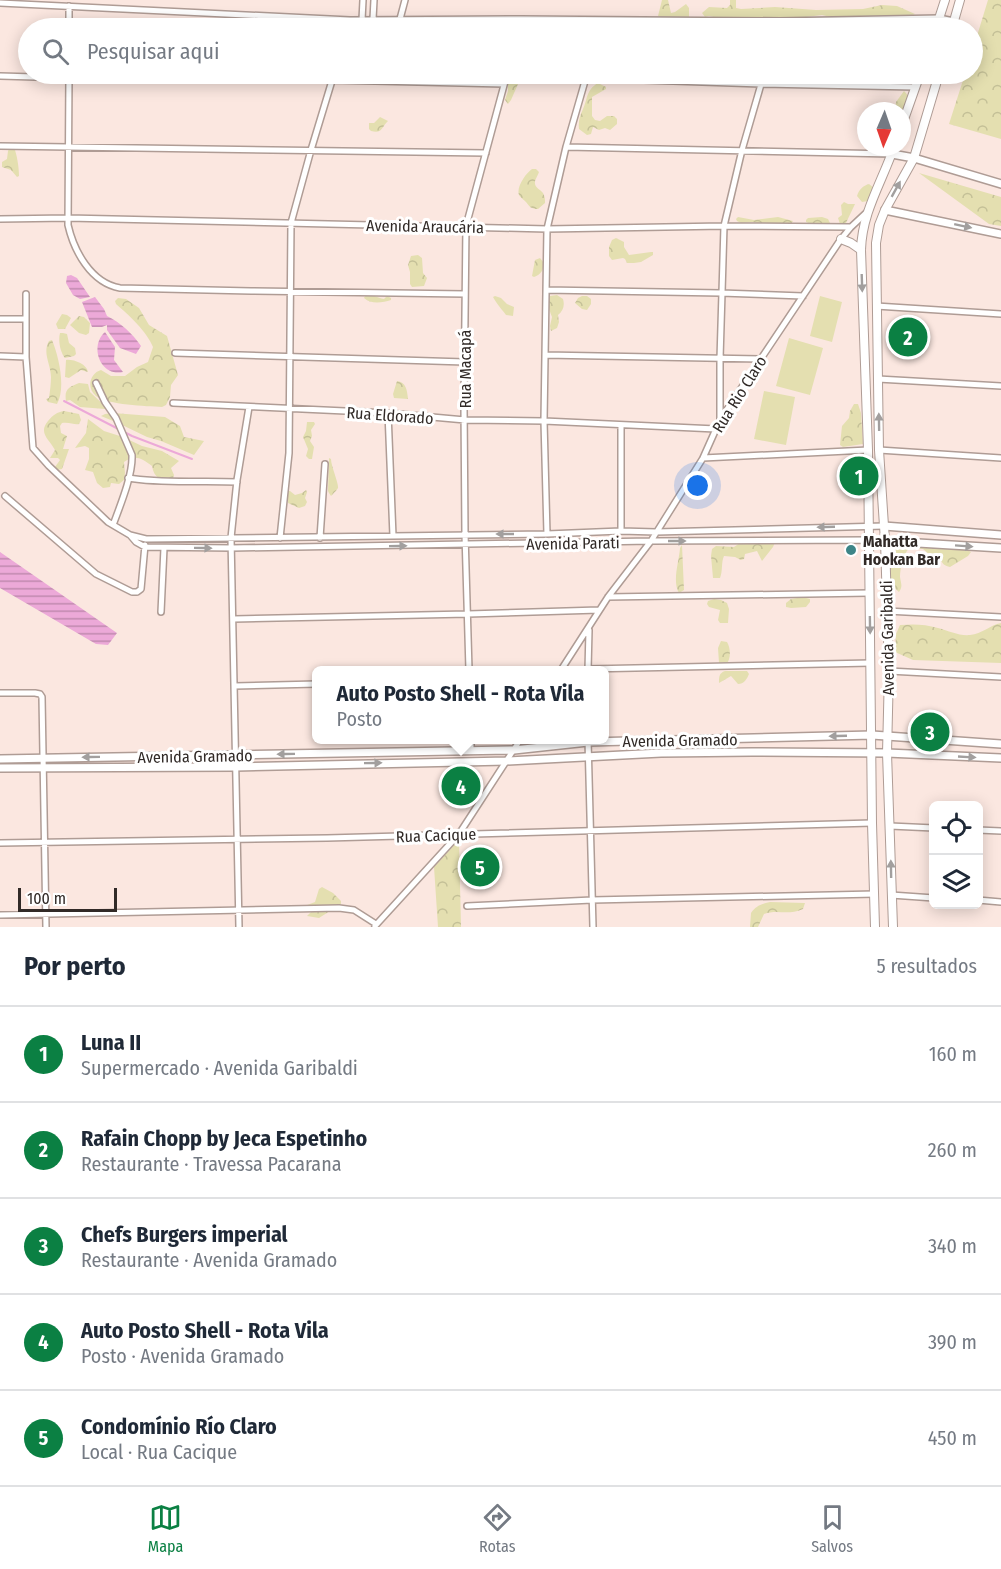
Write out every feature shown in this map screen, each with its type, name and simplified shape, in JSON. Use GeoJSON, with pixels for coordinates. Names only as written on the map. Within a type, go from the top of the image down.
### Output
{"type":"FeatureCollection","features":[{"type":"Feature","properties":{"kind":"main road"},"geometry":{"type":"LineString","coordinates":[[939,18],[945,0]]}},
{"type":"Feature","properties":{"kind":"main road"},"geometry":{"type":"LineString","coordinates":[[955,18],[960,0]]}},
{"type":"Feature","properties":{"kind":"main road"},"geometry":{"type":"LineString","coordinates":[[910,102],[916,84]]}},
{"type":"Feature","properties":{"kind":"main road","name":"Avenida Garibaldi"},"geometry":{"type":"LineString","coordinates":[[893,927],[887,753],[889,671],[885,541],[879,450],[876,243],[879,225],[885,210],[914,158],[936,84]]}},
{"type":"Feature","properties":{"kind":"main road","name":"Avenida Garibaldi"},"geometry":{"type":"LineString","coordinates":[[875,927],[870,540],[861,250],[862,229],[866,213],[890,156]]}},
{"type":"Feature","properties":{"kind":"main road"},"geometry":{"type":"LineString","coordinates":[[873,198],[876,204],[885,210]]}},
{"type":"Feature","properties":{"kind":"main road"},"geometry":{"type":"LineString","coordinates":[[841,239],[861,250]]}},
{"type":"Feature","properties":{"kind":"street"},"geometry":{"type":"LineString","coordinates":[[362,18],[363,0]]}},
{"type":"Feature","properties":{"kind":"street"},"geometry":{"type":"LineString","coordinates":[[373,18],[374,0]]}},
{"type":"Feature","properties":{"kind":"street"},"geometry":{"type":"LineString","coordinates":[[400,18],[405,0]]}},
{"type":"Feature","properties":{"kind":"street"},"geometry":{"type":"LineString","coordinates":[[0,3],[310,18]]}},
{"type":"Feature","properties":{"kind":"street"},"geometry":{"type":"LineString","coordinates":[[69,6],[69,18]]}},
{"type":"Feature","properties":{"kind":"street"},"geometry":{"type":"LineString","coordinates":[[0,76],[18,76]]}},
{"type":"Feature","properties":{"kind":"street"},"geometry":{"type":"LineString","coordinates":[[69,84],[68,219],[73,244],[95,275],[113,286],[290,292],[465,294]]}},
{"type":"Feature","properties":{"kind":"street"},"geometry":{"type":"LineString","coordinates":[[280,538],[289,453],[291,223],[331,84]]}},
{"type":"Feature","properties":{"kind":"street","name":"Rua Macapá"},"geometry":{"type":"LineString","coordinates":[[469,666],[465,534],[466,226],[504,84]]}},
{"type":"Feature","properties":{"kind":"street"},"geometry":{"type":"LineString","coordinates":[[547,534],[544,421],[547,229],[584,84]]}},
{"type":"Feature","properties":{"kind":"street"},"geometry":{"type":"LineString","coordinates":[[720,420],[723,226],[761,84],[915,87]]}},
{"type":"Feature","properties":{"kind":"street"},"geometry":{"type":"LineString","coordinates":[[0,146],[486,153]]}},
{"type":"Feature","properties":{"kind":"street"},"geometry":{"type":"LineString","coordinates":[[566,147],[857,150]]}},
{"type":"Feature","properties":{"kind":"street"},"geometry":{"type":"LineString","coordinates":[[909,156],[1001,184]]}},
{"type":"Feature","properties":{"kind":"street"},"geometry":{"type":"LineString","coordinates":[[885,210],[1001,234]]}},
{"type":"Feature","properties":{"kind":"street","name":"Rua Rio Claro"},"geometry":{"type":"LineString","coordinates":[[564,666],[608,597],[651,541],[704,458],[720,420],[802,296],[841,239],[866,213]]}},
{"type":"Feature","properties":{"kind":"street","name":"Avenida Araucária"},"geometry":{"type":"LineString","coordinates":[[0,219],[547,229],[723,226],[851,227]]}},
{"type":"Feature","properties":{"kind":"street"},"geometry":{"type":"LineString","coordinates":[[546,290],[802,296]]}},
{"type":"Feature","properties":{"kind":"street"},"geometry":{"type":"LineString","coordinates":[[26,294],[26,357],[33,448],[49,466],[113,525],[130,535],[145,548]]}},
{"type":"Feature","properties":{"kind":"street"},"geometry":{"type":"LineString","coordinates":[[876,306],[1001,314]]}},
{"type":"Feature","properties":{"kind":"street"},"geometry":{"type":"LineString","coordinates":[[0,319],[26,319]]}},
{"type":"Feature","properties":{"kind":"street"},"geometry":{"type":"LineString","coordinates":[[175,353],[465,362]]}},
{"type":"Feature","properties":{"kind":"street"},"geometry":{"type":"LineString","coordinates":[[545,355],[760,359]]}},
{"type":"Feature","properties":{"kind":"street"},"geometry":{"type":"LineString","coordinates":[[0,356],[26,357]]}},
{"type":"Feature","properties":{"kind":"street"},"geometry":{"type":"LineString","coordinates":[[878,379],[1001,387]]}},
{"type":"Feature","properties":{"kind":"street"},"geometry":{"type":"LineString","coordinates":[[96,383],[116,418],[129,447],[132,461],[113,525]]}},
{"type":"Feature","properties":{"kind":"street","name":"Rua Eldorado"},"geometry":{"type":"LineString","coordinates":[[173,403],[388,413],[465,420],[544,421],[716,429]]}},
{"type":"Feature","properties":{"kind":"street"},"geometry":{"type":"LineString","coordinates":[[239,927],[231,538],[249,407]]}},
{"type":"Feature","properties":{"kind":"street"},"geometry":{"type":"LineString","coordinates":[[388,413],[393,537]]}},
{"type":"Feature","properties":{"kind":"street"},"geometry":{"type":"LineString","coordinates":[[621,424],[621,531]]}},
{"type":"Feature","properties":{"kind":"street"},"geometry":{"type":"LineString","coordinates":[[704,458],[868,450]]}},
{"type":"Feature","properties":{"kind":"street"},"geometry":{"type":"LineString","coordinates":[[879,450],[1001,458]]}},
{"type":"Feature","properties":{"kind":"street"},"geometry":{"type":"LineString","coordinates":[[320,538],[325,464]]}},
{"type":"Feature","properties":{"kind":"street"},"geometry":{"type":"LineString","coordinates":[[128,478],[155,482],[237,482]]}},
{"type":"Feature","properties":{"kind":"street"},"geometry":{"type":"LineString","coordinates":[[4,496],[96,574],[132,592],[138,592],[141,589],[146,539]]}},
{"type":"Feature","properties":{"kind":"street","name":"Avenida Parati"},"geometry":{"type":"LineString","coordinates":[[130,535],[146,539],[320,538],[884,526],[1001,535]]}},
{"type":"Feature","properties":{"kind":"street","name":"Avenida Parati"},"geometry":{"type":"LineString","coordinates":[[145,548],[870,540],[1001,548]]}},
{"type":"Feature","properties":{"kind":"street"},"geometry":{"type":"LineString","coordinates":[[161,612],[164,548]]}},
{"type":"Feature","properties":{"kind":"street"},"geometry":{"type":"LineString","coordinates":[[608,597],[869,593]]}},
{"type":"Feature","properties":{"kind":"street"},"geometry":{"type":"LineString","coordinates":[[234,619],[599,610]]}},
{"type":"Feature","properties":{"kind":"street"},"geometry":{"type":"LineString","coordinates":[[886,611],[1001,616]]}},
{"type":"Feature","properties":{"kind":"street"},"geometry":{"type":"LineString","coordinates":[[588,666],[589,628]]}},
{"type":"Feature","properties":{"kind":"street"},"geometry":{"type":"LineString","coordinates":[[609,669],[871,663]]}},
{"type":"Feature","properties":{"kind":"street"},"geometry":{"type":"LineString","coordinates":[[889,671],[1001,677]]}},
{"type":"Feature","properties":{"kind":"street"},"geometry":{"type":"LineString","coordinates":[[235,686],[312,684]]}},
{"type":"Feature","properties":{"kind":"street"},"geometry":{"type":"LineString","coordinates":[[0,693],[35,693],[42,697],[46,927]]}},
{"type":"Feature","properties":{"kind":"street","name":"Avenida Gramado"},"geometry":{"type":"LineString","coordinates":[[609,741],[872,735],[1001,744]]}},
{"type":"Feature","properties":{"kind":"street"},"geometry":{"type":"LineString","coordinates":[[750,739],[752,752]]}},
{"type":"Feature","properties":{"kind":"street"},"geometry":{"type":"LineString","coordinates":[[660,740],[661,753]]}},
{"type":"Feature","properties":{"kind":"street"},"geometry":{"type":"LineString","coordinates":[[471,744],[471,751]]}},
{"type":"Feature","properties":{"kind":"street"},"geometry":{"type":"LineString","coordinates":[[0,915],[348,909],[359,912],[375,926],[459,834],[518,744]]}},
{"type":"Feature","properties":{"kind":"street","name":"Avenida Gramado"},"geometry":{"type":"LineString","coordinates":[[0,759],[514,750],[563,744]]}},
{"type":"Feature","properties":{"kind":"street"},"geometry":{"type":"LineString","coordinates":[[588,744],[593,927]]}},
{"type":"Feature","properties":{"kind":"street","name":"Avenida Gramado"},"geometry":{"type":"LineString","coordinates":[[0,768],[236,767],[507,761],[661,753],[752,752],[887,753],[1001,758]]}},
{"type":"Feature","properties":{"kind":"street","name":"Rua Cacique"},"geometry":{"type":"LineString","coordinates":[[0,843],[327,838],[872,823]]}},
{"type":"Feature","properties":{"kind":"street"},"geometry":{"type":"LineString","coordinates":[[890,826],[929,828]]}},
{"type":"Feature","properties":{"kind":"street"},"geometry":{"type":"LineString","coordinates":[[983,830],[1001,831]]}},
{"type":"Feature","properties":{"kind":"street"},"geometry":{"type":"LineString","coordinates":[[467,906],[592,900],[874,894]]}},
{"type":"Feature","properties":{"kind":"street"},"geometry":{"type":"LineString","coordinates":[[891,895],[929,898]]}},
{"type":"Feature","properties":{"kind":"street"},"geometry":{"type":"LineString","coordinates":[[983,900],[1001,902]]}},
{"type":"Feature","properties":{"kind":"green space"},"geometry":{"type":"Polygon","coordinates":[[[662,0],[668,0],[671,13],[686,4],[689,8],[689,17],[661,18],[658,16],[662,0]]]}},
{"type":"Feature","properties":{"kind":"green space"},"geometry":{"type":"Polygon","coordinates":[[[730,0],[736,0],[736,8],[741,9],[775,7],[816,10],[863,9],[882,5],[897,6],[915,14],[907,17],[835,18],[822,15],[718,18],[705,17],[702,13],[709,7],[727,8],[730,0]]]}},
{"type":"Feature","properties":{"kind":"green space"},"geometry":{"type":"Polygon","coordinates":[[[988,0],[1001,0],[1001,139],[949,124],[962,84],[983,84],[982,18],[988,0]]]}},
{"type":"Feature","properties":{"kind":"green space"},"geometry":{"type":"Polygon","coordinates":[[[508,84],[518,84],[508,104],[505,100],[508,84]]]}},
{"type":"Feature","properties":{"kind":"green space"},"geometry":{"type":"Polygon","coordinates":[[[600,84],[606,89],[592,97],[592,116],[595,120],[600,121],[607,116],[614,116],[617,124],[610,130],[605,128],[599,130],[593,127],[591,134],[587,135],[579,129],[579,123],[589,91],[600,84]]]}},
{"type":"Feature","properties":{"kind":"green space"},"geometry":{"type":"Polygon","coordinates":[[[904,91],[907,94],[909,102],[896,102],[904,91]]]}},
{"type":"Feature","properties":{"kind":"green space"},"geometry":{"type":"Polygon","coordinates":[[[380,117],[388,121],[379,131],[371,131],[369,123],[374,123],[380,117]]]}},
{"type":"Feature","properties":{"kind":"green space"},"geometry":{"type":"Polygon","coordinates":[[[10,147],[14,147],[16,154],[19,172],[17,177],[11,170],[2,167],[2,162],[7,159],[10,147]]]}},
{"type":"Feature","properties":{"kind":"green space"},"geometry":{"type":"Polygon","coordinates":[[[532,169],[539,172],[535,183],[545,198],[545,203],[538,209],[530,206],[518,192],[522,180],[532,169]]]}},
{"type":"Feature","properties":{"kind":"green space"},"geometry":{"type":"Polygon","coordinates":[[[919,173],[1001,197],[1001,226],[989,224],[919,173]]]}},
{"type":"Feature","properties":{"kind":"green space"},"geometry":{"type":"Polygon","coordinates":[[[869,184],[874,188],[868,201],[862,202],[857,196],[862,188],[869,184]]]}},
{"type":"Feature","properties":{"kind":"green space"},"geometry":{"type":"Polygon","coordinates":[[[844,202],[855,204],[845,225],[840,224],[838,218],[842,215],[841,205],[844,202]]]}},
{"type":"Feature","properties":{"kind":"green space"},"geometry":{"type":"Polygon","coordinates":[[[738,217],[754,220],[778,217],[793,221],[791,224],[741,223],[736,219],[738,217]]]}},
{"type":"Feature","properties":{"kind":"green space"},"geometry":{"type":"Polygon","coordinates":[[[808,218],[828,219],[831,225],[806,222],[808,218]]]}},
{"type":"Feature","properties":{"kind":"green space"},"geometry":{"type":"Polygon","coordinates":[[[616,238],[624,242],[629,255],[653,252],[653,255],[634,263],[627,263],[623,258],[612,260],[609,256],[609,247],[612,240],[616,238]]]}},
{"type":"Feature","properties":{"kind":"green space"},"geometry":{"type":"Polygon","coordinates":[[[418,255],[422,258],[423,273],[427,278],[424,286],[412,287],[408,265],[411,256],[418,255]]]}},
{"type":"Feature","properties":{"kind":"green space"},"geometry":{"type":"Polygon","coordinates":[[[540,258],[544,263],[543,267],[534,277],[532,276],[535,260],[540,258]]]}},
{"type":"Feature","properties":{"kind":"green space"},"geometry":{"type":"Polygon","coordinates":[[[366,294],[384,299],[387,296],[391,300],[373,302],[364,298],[366,294]]]}},
{"type":"Feature","properties":{"kind":"green space"},"geometry":{"type":"Polygon","coordinates":[[[557,295],[563,299],[564,306],[558,315],[557,328],[551,331],[552,317],[549,301],[550,296],[557,295]]]}},
{"type":"Feature","properties":{"kind":"green space"},"geometry":{"type":"Polygon","coordinates":[[[495,296],[514,307],[513,316],[506,315],[494,299],[495,296]]]}},
{"type":"Feature","properties":{"kind":"green space"},"geometry":{"type":"Polygon","coordinates":[[[582,296],[591,299],[587,310],[575,303],[582,296]]]}},
{"type":"Feature","properties":{"kind":"green space"},"geometry":{"type":"Polygon","coordinates":[[[820,296],[842,302],[832,342],[810,336],[820,296]]]}},
{"type":"Feature","properties":{"kind":"green space"},"geometry":{"type":"Polygon","coordinates":[[[118,298],[126,299],[139,308],[149,325],[167,336],[178,375],[171,385],[170,397],[166,405],[162,407],[109,401],[96,396],[91,389],[94,374],[101,370],[111,376],[125,376],[148,362],[153,347],[132,318],[116,304],[115,301],[118,298]]]}},
{"type":"Feature","properties":{"kind":"green space"},"geometry":{"type":"Polygon","coordinates":[[[62,314],[71,318],[65,329],[58,329],[56,324],[62,314]]]}},
{"type":"Feature","properties":{"kind":"green space"},"geometry":{"type":"Polygon","coordinates":[[[79,316],[84,317],[90,323],[89,333],[86,335],[79,333],[70,325],[79,316]]]}},
{"type":"Feature","properties":{"kind":"green space"},"geometry":{"type":"Polygon","coordinates":[[[60,333],[67,334],[69,343],[75,348],[74,356],[65,358],[63,355],[59,339],[60,333]]]}},
{"type":"Feature","properties":{"kind":"green space"},"geometry":{"type":"Polygon","coordinates":[[[789,338],[823,348],[810,395],[776,386],[789,338]]]}},
{"type":"Feature","properties":{"kind":"green space"},"geometry":{"type":"Polygon","coordinates":[[[52,340],[61,381],[57,404],[48,402],[46,399],[49,398],[51,372],[46,350],[49,341],[52,340]]]}},
{"type":"Feature","properties":{"kind":"green space"},"geometry":{"type":"Polygon","coordinates":[[[66,360],[79,363],[88,372],[81,370],[69,378],[65,377],[66,360]]]}},
{"type":"Feature","properties":{"kind":"green space"},"geometry":{"type":"Polygon","coordinates":[[[397,381],[404,385],[408,399],[394,398],[397,381]]]}},
{"type":"Feature","properties":{"kind":"green space"},"geometry":{"type":"Polygon","coordinates":[[[79,383],[88,384],[90,392],[107,408],[80,407],[70,400],[66,401],[68,389],[79,383]]]}},
{"type":"Feature","properties":{"kind":"green space"},"geometry":{"type":"Polygon","coordinates":[[[764,391],[795,397],[786,445],[754,439],[764,391]]]}},
{"type":"Feature","properties":{"kind":"green space"},"geometry":{"type":"Polygon","coordinates":[[[854,404],[858,404],[861,413],[863,444],[843,447],[840,445],[842,426],[849,418],[854,404]]]}},
{"type":"Feature","properties":{"kind":"green space"},"geometry":{"type":"Polygon","coordinates":[[[64,411],[79,414],[81,420],[79,424],[62,423],[60,426],[61,433],[67,436],[63,449],[69,449],[62,469],[56,470],[55,467],[60,460],[50,458],[55,450],[44,433],[44,429],[52,417],[64,411]]]}},
{"type":"Feature","properties":{"kind":"green space"},"geometry":{"type":"Polygon","coordinates":[[[113,413],[165,417],[180,426],[184,437],[204,441],[194,455],[101,416],[113,413]]]}},
{"type":"Feature","properties":{"kind":"green space"},"geometry":{"type":"Polygon","coordinates":[[[88,419],[104,431],[162,451],[179,461],[171,468],[174,475],[172,482],[158,478],[152,466],[135,458],[124,462],[124,480],[119,484],[111,483],[110,487],[103,488],[97,483],[93,472],[85,470],[89,459],[89,448],[85,446],[75,448],[86,433],[88,419]]]}},
{"type":"Feature","properties":{"kind":"green space"},"geometry":{"type":"Polygon","coordinates":[[[307,422],[315,424],[311,430],[310,441],[314,447],[312,459],[306,456],[308,449],[303,437],[307,422]]]}},
{"type":"Feature","properties":{"kind":"green space"},"geometry":{"type":"Polygon","coordinates":[[[329,458],[338,486],[331,496],[328,491],[329,458]]]}},
{"type":"Feature","properties":{"kind":"green space"},"geometry":{"type":"Polygon","coordinates":[[[306,490],[305,506],[299,508],[288,503],[288,491],[295,495],[306,490]]]}},
{"type":"Feature","properties":{"kind":"green space"},"geometry":{"type":"Polygon","coordinates":[[[765,537],[776,540],[762,561],[757,551],[745,554],[744,559],[741,560],[724,556],[720,578],[713,578],[712,549],[716,546],[734,547],[740,543],[765,537]]]}},
{"type":"Feature","properties":{"kind":"green space"},"geometry":{"type":"Polygon","coordinates":[[[900,543],[931,548],[963,548],[971,552],[950,567],[940,558],[930,555],[923,549],[909,548],[901,566],[899,592],[892,586],[890,569],[892,558],[900,543]]]}},
{"type":"Feature","properties":{"kind":"green space"},"geometry":{"type":"Polygon","coordinates":[[[682,545],[684,590],[679,593],[676,577],[682,545]]]}},
{"type":"Feature","properties":{"kind":"green space"},"geometry":{"type":"Polygon","coordinates":[[[803,597],[810,599],[806,607],[786,607],[786,603],[791,599],[803,597]]]}},
{"type":"Feature","properties":{"kind":"green space"},"geometry":{"type":"Polygon","coordinates":[[[714,599],[727,603],[728,623],[720,623],[718,620],[720,610],[709,607],[707,604],[708,601],[714,599]]]}},
{"type":"Feature","properties":{"kind":"green space"},"geometry":{"type":"Polygon","coordinates":[[[1001,623],[1001,663],[913,660],[895,652],[896,634],[900,625],[928,626],[966,635],[978,633],[1001,623]]]}},
{"type":"Feature","properties":{"kind":"green space"},"geometry":{"type":"Polygon","coordinates":[[[721,641],[727,642],[729,648],[730,657],[726,665],[719,663],[718,648],[721,641]]]}},
{"type":"Feature","properties":{"kind":"green space"},"geometry":{"type":"Polygon","coordinates":[[[725,671],[747,671],[749,674],[740,684],[731,676],[719,683],[720,676],[725,671]]]}},
{"type":"Feature","properties":{"kind":"green space"},"geometry":{"type":"Polygon","coordinates":[[[459,840],[461,927],[438,927],[434,867],[459,840]]]}},
{"type":"Feature","properties":{"kind":"green space"},"geometry":{"type":"Polygon","coordinates":[[[322,887],[333,893],[341,904],[319,918],[307,916],[311,912],[302,907],[315,902],[319,889],[322,887]]]}},
{"type":"Feature","properties":{"kind":"green space"},"geometry":{"type":"Polygon","coordinates":[[[770,902],[805,903],[803,909],[797,911],[764,914],[758,927],[750,927],[751,913],[759,906],[770,902]]]}},
{"type":"Feature","properties":{"kind":"shaded area"},"geometry":{"type":"Polygon","coordinates":[[[67,276],[77,278],[90,297],[80,299],[73,295],[66,283],[67,276]]]}},
{"type":"Feature","properties":{"kind":"shaded area"},"geometry":{"type":"Polygon","coordinates":[[[95,297],[107,316],[126,329],[141,346],[136,354],[120,348],[107,330],[107,325],[92,327],[82,302],[95,297]]]}},
{"type":"Feature","properties":{"kind":"shaded area"},"geometry":{"type":"Polygon","coordinates":[[[105,332],[115,347],[114,360],[123,372],[108,370],[99,359],[98,345],[105,332]]]}},
{"type":"Feature","properties":{"kind":"shaded area"},"geometry":{"type":"Polygon","coordinates":[[[0,552],[117,633],[108,645],[96,644],[0,588],[0,552]]]}},
{"type":"Feature","properties":{"kind":"waterway"},"geometry":{"type":"LineString","coordinates":[[64,401],[132,436],[192,459]]}},
{"type":"Feature","properties":{"kind":"place","name":"Rafain Chopp by Jeca Espetinho"},"geometry":{"type":"Point","coordinates":[908,337]}},
{"type":"Feature","properties":{"kind":"place","name":"Luna II"},"geometry":{"type":"Point","coordinates":[859,476]}},
{"type":"Feature","properties":{"kind":"place","name":"Mahatta Hookan Bar"},"geometry":{"type":"Point","coordinates":[851,550]}},
{"type":"Feature","properties":{"kind":"place","name":"Chefs Burgers imperial"},"geometry":{"type":"Point","coordinates":[930,732]}},
{"type":"Feature","properties":{"kind":"place","name":"Auto Posto Shell - Rota Vila"},"geometry":{"type":"Point","coordinates":[461,786]}},
{"type":"Feature","properties":{"kind":"place","name":"Condomínio Río Claro"},"geometry":{"type":"Point","coordinates":[480,867]}}]}
